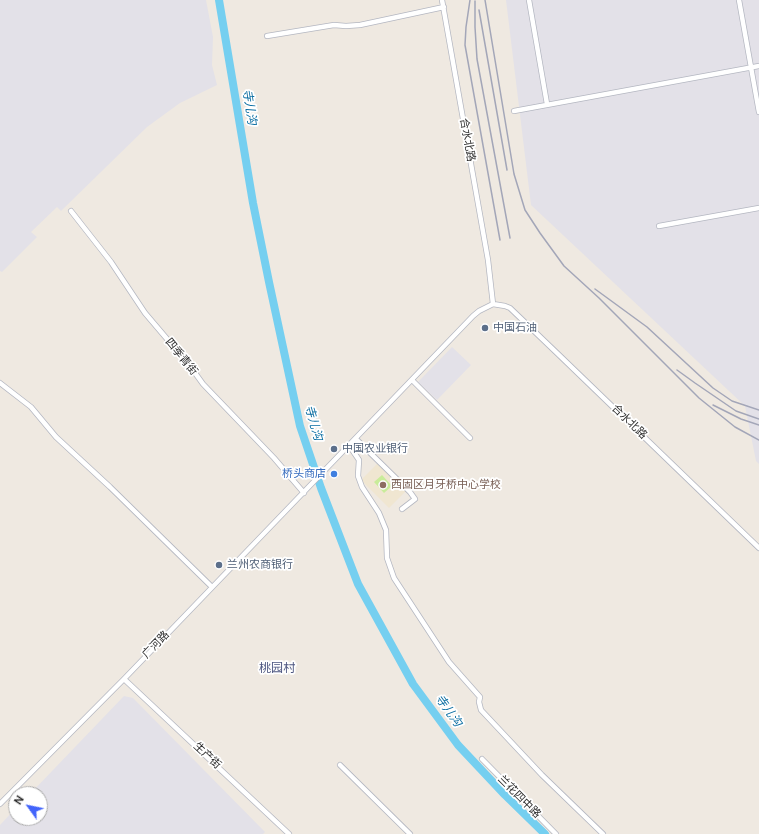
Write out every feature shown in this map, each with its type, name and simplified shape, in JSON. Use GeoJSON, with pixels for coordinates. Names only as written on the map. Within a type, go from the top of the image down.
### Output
{"type":"FeatureCollection","features":[{"type":"Feature","properties":{"kind":"street","name":"合水北路"},"geometry":{"type":"LineString","coordinates":[[442,0],[488,260],[493,304],[510,308],[759,548]]}},
{"type":"Feature","properties":{"kind":"street"},"geometry":{"type":"LineString","coordinates":[[529,0],[547,104]]}},
{"type":"Feature","properties":{"kind":"street"},"geometry":{"type":"LineString","coordinates":[[738,0],[759,112]]}},
{"type":"Feature","properties":{"kind":"street"},"geometry":{"type":"LineString","coordinates":[[267,36],[334,25],[360,25],[444,6]]}},
{"type":"Feature","properties":{"kind":"street"},"geometry":{"type":"LineString","coordinates":[[514,111],[759,66]]}},
{"type":"Feature","properties":{"kind":"street"},"geometry":{"type":"LineString","coordinates":[[659,226],[759,208]]}},
{"type":"Feature","properties":{"kind":"street","name":"四季青街"},"geometry":{"type":"LineString","coordinates":[[71,210],[111,262],[145,313],[190,366],[203,384],[274,458],[304,493]]}},
{"type":"Feature","properties":{"kind":"street"},"geometry":{"type":"LineString","coordinates":[[493,304],[479,311],[473,316],[349,445],[359,460],[358,476],[362,486],[379,513],[386,530],[387,558],[394,578],[449,662],[480,697],[479,702],[481,710],[542,776],[603,834]]}},
{"type":"Feature","properties":{"kind":"street"},"geometry":{"type":"LineString","coordinates":[[412,380],[470,438]]}},
{"type":"Feature","properties":{"kind":"street"},"geometry":{"type":"LineString","coordinates":[[0,383],[31,407],[56,436],[212,587]]}},
{"type":"Feature","properties":{"kind":"street"},"geometry":{"type":"LineString","coordinates":[[356,439],[410,492],[415,499],[402,509]]}},
{"type":"Feature","properties":{"kind":"street","name":"广河路"},"geometry":{"type":"LineString","coordinates":[[0,804],[124,679],[349,445]]}},
{"type":"Feature","properties":{"kind":"street","name":"生产街"},"geometry":{"type":"LineString","coordinates":[[124,679],[289,834]]}},
{"type":"Feature","properties":{"kind":"street","name":"兰花四中路"},"geometry":{"type":"LineString","coordinates":[[482,759],[556,834]]}},
{"type":"Feature","properties":{"kind":"street"},"geometry":{"type":"LineString","coordinates":[[340,764],[410,834]]}},
{"type":"Feature","properties":{"kind":"shaded area"},"geometry":{"type":"Polygon","coordinates":[[[0,0],[206,0],[213,37],[212,65],[217,85],[180,103],[147,127],[61,211],[57,207],[31,232],[37,237],[2,272],[0,271],[0,0]]]}},
{"type":"Feature","properties":{"kind":"shaded area"},"geometry":{"type":"Polygon","coordinates":[[[506,0],[759,0],[759,464],[756,461],[745,406],[531,205],[506,0]]]}},
{"type":"Feature","properties":{"kind":"shaded area"},"geometry":{"type":"Polygon","coordinates":[[[452,347],[471,365],[437,400],[418,382],[452,347]]]}},
{"type":"Feature","properties":{"kind":"shaded area","name":"西固区月牙桥中心学校"},"geometry":{"type":"Polygon","coordinates":[[[378,463],[406,491],[389,508],[361,480],[378,463]]]}},
{"type":"Feature","properties":{"kind":"shaded area"},"geometry":{"type":"Polygon","coordinates":[[[124,696],[133,698],[265,832],[263,834],[0,834],[0,825],[8,816],[8,826],[48,826],[48,786],[38,786],[124,696]]]}},
{"type":"Feature","properties":{"kind":"green space"},"geometry":{"type":"Polygon","coordinates":[[[382,475],[392,486],[384,493],[374,482],[382,475]]]}},
{"type":"Feature","properties":{"kind":"waterway","name":"寺儿沟"},"geometry":{"type":"LineString","coordinates":[[219,0],[253,203],[300,426],[321,488],[358,584],[413,684],[458,745],[505,795],[545,834]]}},
{"type":"Feature","properties":{"kind":"railway"},"geometry":{"type":"LineString","coordinates":[[470,0],[465,45],[500,240]]}},
{"type":"Feature","properties":{"kind":"railway"},"geometry":{"type":"LineString","coordinates":[[485,0],[514,174],[525,210],[564,266],[599,298],[699,398],[735,427],[759,440]]}},
{"type":"Feature","properties":{"kind":"railway"},"geometry":{"type":"LineString","coordinates":[[475,1],[477,59],[510,238]]}},
{"type":"Feature","properties":{"kind":"railway"},"geometry":{"type":"LineString","coordinates":[[479,10],[507,170]]}},
{"type":"Feature","properties":{"kind":"railway"},"geometry":{"type":"LineString","coordinates":[[595,289],[647,327],[713,388],[732,401],[759,410]]}},
{"type":"Feature","properties":{"kind":"railway"},"geometry":{"type":"LineString","coordinates":[[677,370],[736,411],[759,419]]}},
{"type":"Feature","properties":{"kind":"railway"},"geometry":{"type":"LineString","coordinates":[[713,405],[741,419],[759,425]]}},
{"type":"Feature","properties":{"kind":"place","name":"中国石油"},"geometry":{"type":"Point","coordinates":[485,328]}},
{"type":"Feature","properties":{"kind":"place","name":"中国农业银行"},"geometry":{"type":"Point","coordinates":[334,449]}},
{"type":"Feature","properties":{"kind":"place","name":"桥头商店"},"geometry":{"type":"Point","coordinates":[334,474]}},
{"type":"Feature","properties":{"kind":"place","name":"西固区月牙桥中心学校"},"geometry":{"type":"Point","coordinates":[383,485]}},
{"type":"Feature","properties":{"kind":"place","name":"兰州农商银行"},"geometry":{"type":"Point","coordinates":[219,565]}},
{"type":"Feature","properties":{"kind":"district","name":"桃园村"},"geometry":{"type":"Point","coordinates":[277,669]}}]}
